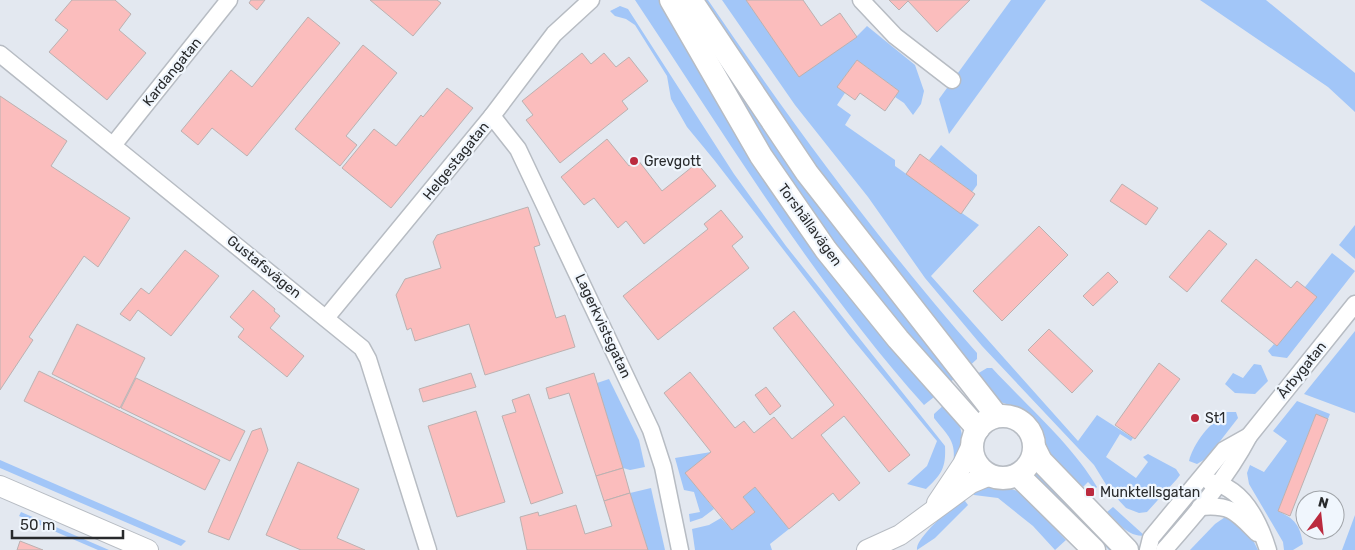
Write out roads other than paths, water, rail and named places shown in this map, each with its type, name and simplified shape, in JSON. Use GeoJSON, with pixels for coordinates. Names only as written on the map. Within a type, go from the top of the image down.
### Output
{"type":"FeatureCollection","features":[{"type":"Feature","properties":{"kind":"main road","name":"Torshällavägen"},"geometry":{"type":"LineString","coordinates":[[671,0],[761,156],[826,250],[975,437]]}},
{"type":"Feature","properties":{"kind":"main road","name":"Torshällavägen"},"geometry":{"type":"LineString","coordinates":[[691,0],[806,174],[997,416]]}},
{"type":"Feature","properties":{"kind":"main road"},"geometry":{"type":"LineString","coordinates":[[1035,449],[1029,466],[1018,475],[1001,478],[990,475],[976,463],[975,437],[988,420],[997,416],[1012,417],[1022,422],[1031,431],[1035,449],[1042,461],[1127,550]]}},
{"type":"Feature","properties":{"kind":"main road"},"geometry":{"type":"LineString","coordinates":[[1018,475],[1094,550]]}},
{"type":"Feature","properties":{"kind":"street","name":"Kardangatan"},"geometry":{"type":"LineString","coordinates":[[114,144],[229,0]]}},
{"type":"Feature","properties":{"kind":"street"},"geometry":{"type":"LineString","coordinates":[[860,0],[895,36],[952,80]]}},
{"type":"Feature","properties":{"kind":"street","name":"Helgestagatan"},"geometry":{"type":"LineString","coordinates":[[326,318],[492,116],[554,34],[591,2]]}},
{"type":"Feature","properties":{"kind":"street","name":"Gustafsvägen"},"geometry":{"type":"LineString","coordinates":[[0,54],[114,144],[362,348],[368,359],[428,550]]}},
{"type":"Feature","properties":{"kind":"street","name":"Lagerkvistsgatan"},"geometry":{"type":"LineString","coordinates":[[492,116],[518,149],[651,430],[663,468],[680,550]]}},
{"type":"Feature","properties":{"kind":"street","name":"Årbygatan"},"geometry":{"type":"LineString","coordinates":[[1164,550],[1220,483],[1236,460],[1248,436],[1355,304]]}},
{"type":"Feature","properties":{"kind":"street","name":"Årbygatan"},"geometry":{"type":"LineString","coordinates":[[1148,550],[1151,538],[1224,450],[1248,436]]}},
{"type":"Feature","properties":{"kind":"street"},"geometry":{"type":"LineString","coordinates":[[929,514],[963,464],[975,437]]}},
{"type":"Feature","properties":{"kind":"street"},"geometry":{"type":"LineString","coordinates":[[867,550],[900,535],[976,480],[990,475]]}},
{"type":"Feature","properties":{"kind":"street"},"geometry":{"type":"LineString","coordinates":[[1199,480],[1220,483],[1240,496],[1255,518],[1267,546]]}},
{"type":"Feature","properties":{"kind":"street"},"geometry":{"type":"LineString","coordinates":[[0,486],[148,550]]}},
{"type":"Feature","properties":{"kind":"street"},"geometry":{"type":"LineString","coordinates":[[1200,507],[1218,505],[1228,508],[1267,546]]}},
{"type":"Feature","properties":{"kind":"place","name":"Grevgott"},"geometry":{"type":"Point","coordinates":[634,161]}},
{"type":"Feature","properties":{"kind":"place","name":"St1"},"geometry":{"type":"Point","coordinates":[1195,418]}},
{"type":"Feature","properties":{"kind":"place","name":"Munktellsgatan"},"geometry":{"type":"Point","coordinates":[1090,492]}}]}
